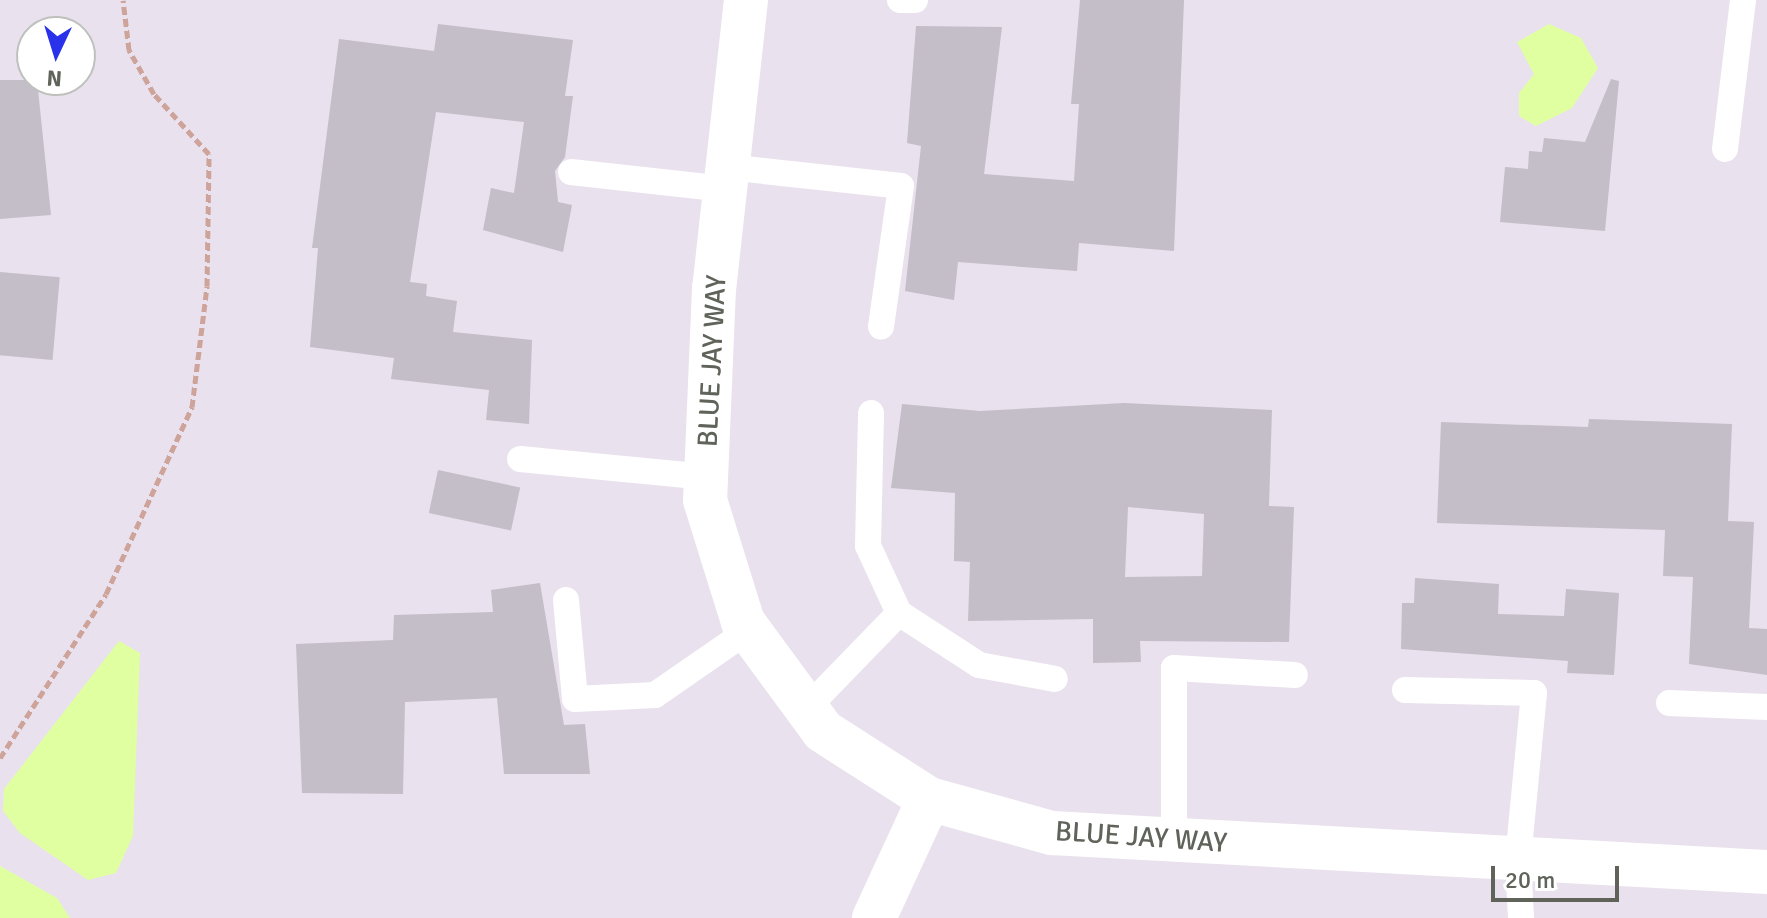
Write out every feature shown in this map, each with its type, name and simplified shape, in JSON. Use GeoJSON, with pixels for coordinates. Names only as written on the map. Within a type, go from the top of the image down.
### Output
{"type":"FeatureCollection","features":[{"type":"Feature","properties":{"kind":"street","name":"BLUE JAY WAY"},"geometry":{"type":"LineString","coordinates":[[746,0],[726,178],[705,500],[749,630],[823,731],[929,799],[1052,833],[1767,872]]}},
{"type":"Feature","properties":{"kind":"street"},"geometry":{"type":"LineString","coordinates":[[874,918],[929,799]]}},
{"type":"Feature","properties":{"kind":"lane"},"geometry":{"type":"LineString","coordinates":[[900,0],[915,0]]}},
{"type":"Feature","properties":{"kind":"lane"},"geometry":{"type":"LineString","coordinates":[[1725,149],[1743,0]]}},
{"type":"Feature","properties":{"kind":"lane"},"geometry":{"type":"LineString","coordinates":[[571,172],[901,186],[881,327]]}},
{"type":"Feature","properties":{"kind":"lane"},"geometry":{"type":"LineString","coordinates":[[871,413],[868,546],[899,613],[979,665],[1055,679]]}},
{"type":"Feature","properties":{"kind":"lane"},"geometry":{"type":"LineString","coordinates":[[520,459],[707,477]]}},
{"type":"Feature","properties":{"kind":"lane"},"geometry":{"type":"LineString","coordinates":[[566,600],[575,699],[655,695],[749,630]]}},
{"type":"Feature","properties":{"kind":"lane"},"geometry":{"type":"LineString","coordinates":[[807,708],[899,613]]}},
{"type":"Feature","properties":{"kind":"lane"},"geometry":{"type":"LineString","coordinates":[[1174,840],[1174,668],[1295,675]]}},
{"type":"Feature","properties":{"kind":"lane"},"geometry":{"type":"LineString","coordinates":[[1405,690],[1534,693],[1518,859],[1521,918]]}},
{"type":"Feature","properties":{"kind":"lane"},"geometry":{"type":"LineString","coordinates":[[1669,703],[1767,707]]}},
{"type":"Feature","properties":{"kind":"path"},"geometry":{"type":"LineString","coordinates":[[0,758],[106,594],[192,407],[207,286],[209,154],[154,94],[129,50],[123,0]]}},
{"type":"Feature","properties":{"kind":"shaded area"},"geometry":{"type":"Polygon","coordinates":[[[1549,24],[1581,38],[1598,68],[1572,108],[1536,126],[1519,116],[1519,93],[1534,74],[1517,42],[1549,24]]]}},
{"type":"Feature","properties":{"kind":"shaded area"},"geometry":{"type":"Polygon","coordinates":[[[119,641],[140,653],[133,836],[116,873],[88,880],[20,833],[3,811],[4,789],[119,641]]]}},
{"type":"Feature","properties":{"kind":"shaded area"},"geometry":{"type":"Polygon","coordinates":[[[0,866],[57,898],[70,918],[0,918],[0,866]]]}},
{"type":"Feature","properties":{"kind":"building"},"geometry":{"type":"Polygon","coordinates":[[[1080,0],[1184,0],[1174,251],[1079,243],[1077,271],[958,262],[954,300],[905,291],[921,146],[907,143],[916,26],[1002,27],[984,174],[1074,181],[1079,104],[1071,104],[1080,0]]]}},
{"type":"Feature","properties":{"kind":"building"},"geometry":{"type":"Polygon","coordinates":[[[438,24],[573,40],[565,96],[573,96],[565,157],[555,171],[558,202],[572,205],[563,252],[483,230],[491,188],[514,193],[524,122],[436,112],[410,282],[427,284],[426,296],[457,301],[453,332],[532,340],[529,424],[486,420],[489,390],[391,379],[394,358],[310,347],[318,248],[312,248],[339,39],[434,51],[438,24]]]}},
{"type":"Feature","properties":{"kind":"building"},"geometry":{"type":"Polygon","coordinates":[[[1611,79],[1619,81],[1605,231],[1500,222],[1505,167],[1528,169],[1529,151],[1542,152],[1544,138],[1585,142],[1611,79]]]}},
{"type":"Feature","properties":{"kind":"building"},"geometry":{"type":"Polygon","coordinates":[[[0,80],[16,80],[16,96],[39,96],[51,215],[0,219],[0,80]]]}},
{"type":"Feature","properties":{"kind":"building"},"geometry":{"type":"Polygon","coordinates":[[[0,272],[60,277],[53,360],[0,355],[0,272]]]}},
{"type":"Feature","properties":{"kind":"building"},"geometry":{"type":"Polygon","coordinates":[[[1124,403],[1272,410],[1269,506],[1294,507],[1289,642],[1140,641],[1141,662],[1093,663],[1093,619],[968,621],[970,562],[954,561],[955,493],[891,488],[902,404],[980,411],[1124,403]],[[1128,507],[1125,577],[1202,576],[1204,514],[1128,507]]]}},
{"type":"Feature","properties":{"kind":"building"},"geometry":{"type":"Polygon","coordinates":[[[1589,419],[1732,424],[1728,521],[1754,522],[1749,628],[1767,629],[1767,675],[1689,664],[1693,577],[1663,576],[1665,530],[1437,523],[1441,422],[1588,427],[1589,419]]]}},
{"type":"Feature","properties":{"kind":"building"},"geometry":{"type":"Polygon","coordinates":[[[438,470],[520,487],[511,531],[429,513],[438,470]]]}},
{"type":"Feature","properties":{"kind":"building"},"geometry":{"type":"Polygon","coordinates":[[[1415,578],[1499,584],[1498,614],[1564,616],[1566,589],[1619,593],[1614,675],[1567,673],[1568,661],[1401,649],[1402,603],[1414,603],[1415,578]]]}},
{"type":"Feature","properties":{"kind":"building"},"geometry":{"type":"Polygon","coordinates":[[[540,583],[564,725],[585,724],[590,774],[504,774],[497,698],[405,702],[403,794],[302,793],[296,644],[393,640],[394,615],[493,612],[491,590],[540,583]]]}}]}
